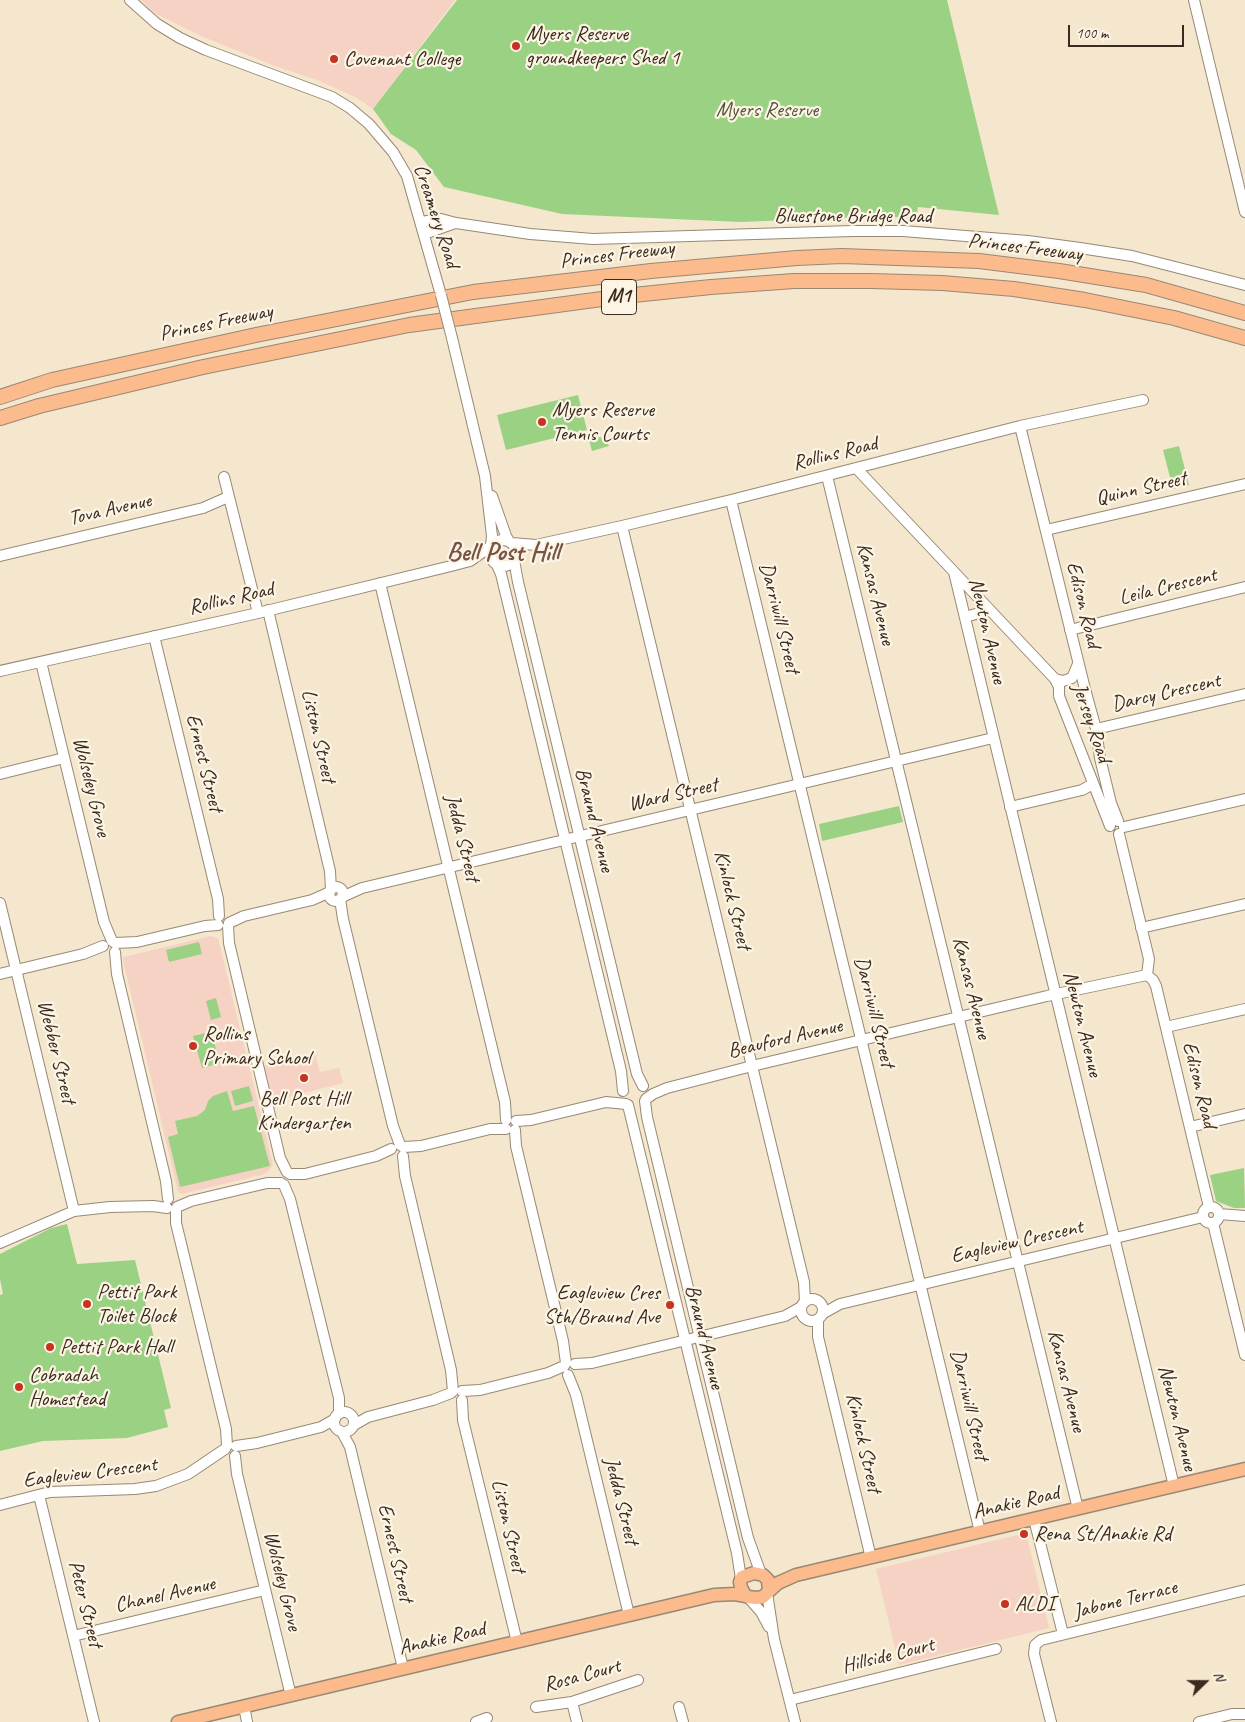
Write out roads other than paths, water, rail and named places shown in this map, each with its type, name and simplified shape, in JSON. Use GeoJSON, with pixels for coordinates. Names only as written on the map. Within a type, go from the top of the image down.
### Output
{"type":"FeatureCollection","features":[{"type":"Feature","properties":{"kind":"highway","name":"Princes Freeway"},"geometry":{"type":"LineString","coordinates":[[0,397],[52,380],[256,335],[472,292],[708,265],[797,258],[852,256],[979,261],[1146,285],[1245,313]]}},
{"type":"Feature","properties":{"kind":"highway","name":"Princes Freeway"},"geometry":{"type":"LineString","coordinates":[[0,418],[39,406],[203,367],[409,325],[624,296],[766,283],[871,281],[1014,289],[1148,312],[1245,338]]}},
{"type":"Feature","properties":{"kind":"highway"},"geometry":{"type":"LineString","coordinates":[[0,392],[52,380]]}},
{"type":"Feature","properties":{"kind":"main road","name":"Anakie Road"},"geometry":{"type":"LineString","coordinates":[[762,1574],[772,1576],[796,1575],[1245,1469]]}},
{"type":"Feature","properties":{"kind":"main road"},"geometry":{"type":"LineString","coordinates":[[748,1574],[762,1574],[769,1582],[768,1593],[760,1598],[746,1596],[741,1588],[741,1580],[748,1574]]}},
{"type":"Feature","properties":{"kind":"main road","name":"Anakie Road"},"geometry":{"type":"LineString","coordinates":[[768,1593],[778,1583],[796,1575]]}},
{"type":"Feature","properties":{"kind":"main road","name":"Anakie Road"},"geometry":{"type":"LineString","coordinates":[[714,1595],[741,1580]]}},
{"type":"Feature","properties":{"kind":"main road","name":"Anakie Road"},"geometry":{"type":"LineString","coordinates":[[178,1722],[714,1595],[735,1594],[746,1596]]}},
{"type":"Feature","properties":{"kind":"street","name":"Creamery Road"},"geometry":{"type":"LineString","coordinates":[[130,0],[156,24],[180,38],[206,50],[332,97],[350,108],[373,129],[396,156],[409,183],[421,222],[452,338],[485,476],[506,537],[510,542]]}},
{"type":"Feature","properties":{"kind":"street"},"geometry":{"type":"LineString","coordinates":[[1194,0],[1245,212]]}},
{"type":"Feature","properties":{"kind":"street","name":"Bluestone Bridge Road"},"geometry":{"type":"LineString","coordinates":[[421,222],[439,219],[530,234],[593,239],[903,231],[1028,241],[1132,256],[1245,286]]}},
{"type":"Feature","properties":{"kind":"street","name":"Bluestone Bridge Road"},"geometry":{"type":"LineString","coordinates":[[424,234],[456,223]]}},
{"type":"Feature","properties":{"kind":"street","name":"Rollins Road"},"geometry":{"type":"LineString","coordinates":[[510,542],[536,545],[622,526],[1020,426],[1143,400]]}},
{"type":"Feature","properties":{"kind":"street","name":"Edison Road"},"geometry":{"type":"LineString","coordinates":[[1020,426],[1084,689],[1096,729],[1100,758],[1149,959],[1146,975],[1153,980],[1156,986],[1209,1207]]}},
{"type":"Feature","properties":{"kind":"street","name":"Jersey Road"},"geometry":{"type":"LineString","coordinates":[[856,468],[990,610],[1062,681],[1059,696],[1093,784],[1118,827]]}},
{"type":"Feature","properties":{"kind":"street","name":"Creamery Road"},"geometry":{"type":"LineString","coordinates":[[485,476],[492,538],[491,545]]}},
{"type":"Feature","properties":{"kind":"street","name":"Kansas Avenue"},"geometry":{"type":"LineString","coordinates":[[827,476],[1078,1509]]}},
{"type":"Feature","properties":{"kind":"street","name":"Liston Street"},"geometry":{"type":"LineString","coordinates":[[224,477],[228,497],[263,611],[343,919],[517,1642]]}},
{"type":"Feature","properties":{"kind":"street","name":"Quinn Street"},"geometry":{"type":"LineString","coordinates":[[1046,530],[1245,484]]}},
{"type":"Feature","properties":{"kind":"street","name":"Tova Avenue"},"geometry":{"type":"LineString","coordinates":[[0,556],[203,508],[228,497]]}},
{"type":"Feature","properties":{"kind":"street","name":"Darriwill Street"},"geometry":{"type":"LineString","coordinates":[[731,500],[980,1532]]}},
{"type":"Feature","properties":{"kind":"street","name":"Kinlock Street"},"geometry":{"type":"LineString","coordinates":[[622,526],[872,1558]]}},
{"type":"Feature","properties":{"kind":"street"},"geometry":{"type":"LineString","coordinates":[[501,540],[510,542],[516,550],[515,559],[508,565],[496,564],[489,556],[491,545],[501,540]]}},
{"type":"Feature","properties":{"kind":"street","name":"Rollins Road"},"geometry":{"type":"LineString","coordinates":[[470,561],[491,545]]}},
{"type":"Feature","properties":{"kind":"street","name":"Rollins Road"},"geometry":{"type":"LineString","coordinates":[[515,559],[536,545]]}},
{"type":"Feature","properties":{"kind":"street","name":"Braund Avenue"},"geometry":{"type":"LineString","coordinates":[[515,559],[518,582],[637,1074],[644,1087]]}},
{"type":"Feature","properties":{"kind":"street","name":"Rollins Road"},"geometry":{"type":"LineString","coordinates":[[0,671],[263,611],[470,561],[496,564]]}},
{"type":"Feature","properties":{"kind":"street","name":"Braund Avenue"},"geometry":{"type":"LineString","coordinates":[[496,564],[621,1071],[623,1091]]}},
{"type":"Feature","properties":{"kind":"street","name":"Newton Avenue"},"geometry":{"type":"LineString","coordinates":[[954,572],[1174,1486]]}},
{"type":"Feature","properties":{"kind":"street","name":"Jedda Street"},"geometry":{"type":"LineString","coordinates":[[380,583],[629,1615]]}},
{"type":"Feature","properties":{"kind":"street","name":"Leila Crescent"},"geometry":{"type":"LineString","coordinates":[[1070,630],[1245,587]]}},
{"type":"Feature","properties":{"kind":"street"},"geometry":{"type":"LineString","coordinates":[[965,617],[990,610]]}},
{"type":"Feature","properties":{"kind":"street","name":"Ernest Street"},"geometry":{"type":"LineString","coordinates":[[154,636],[404,1668]]}},
{"type":"Feature","properties":{"kind":"street","name":"Wolseley Grove"},"geometry":{"type":"LineString","coordinates":[[41,662],[291,1696]]}},
{"type":"Feature","properties":{"kind":"street"},"geometry":{"type":"LineString","coordinates":[[1062,681],[1078,664]]}},
{"type":"Feature","properties":{"kind":"street"},"geometry":{"type":"LineString","coordinates":[[1062,681],[1080,683],[1084,689]]}},
{"type":"Feature","properties":{"kind":"street","name":"Darcy Crescent"},"geometry":{"type":"LineString","coordinates":[[1096,729],[1245,694]]}},
{"type":"Feature","properties":{"kind":"street","name":"Ward Street"},"geometry":{"type":"LineString","coordinates":[[0,974],[993,738]]}},
{"type":"Feature","properties":{"kind":"street"},"geometry":{"type":"LineString","coordinates":[[0,774],[64,758]]}},
{"type":"Feature","properties":{"kind":"street"},"geometry":{"type":"LineString","coordinates":[[1010,807],[1082,790],[1093,784]]}},
{"type":"Feature","properties":{"kind":"street"},"geometry":{"type":"LineString","coordinates":[[1118,827],[1245,799]]}},
{"type":"Feature","properties":{"kind":"street","name":"Webber Street"},"geometry":{"type":"LineString","coordinates":[[0,903],[74,1211]]}},
{"type":"Feature","properties":{"kind":"street"},"geometry":{"type":"LineString","coordinates":[[1141,928],[1245,904]]}},
{"type":"Feature","properties":{"kind":"street","name":"Beauford Avenue"},"geometry":{"type":"LineString","coordinates":[[646,1100],[653,1094],[667,1088],[752,1066],[1055,994],[1146,975]]}},
{"type":"Feature","properties":{"kind":"street"},"geometry":{"type":"LineString","coordinates":[[1166,1027],[1245,1008]]}},
{"type":"Feature","properties":{"kind":"street"},"geometry":{"type":"LineString","coordinates":[[0,1243],[74,1211],[110,1207],[153,1206],[192,1201],[606,1102],[632,1086],[644,1087],[648,1093],[646,1100],[639,1104],[627,1105],[606,1102]]}},
{"type":"Feature","properties":{"kind":"street","name":"Beauford Avenue"},"geometry":{"type":"LineString","coordinates":[[644,1087],[650,1089],[667,1088]]}},
{"type":"Feature","properties":{"kind":"street"},"geometry":{"type":"LineString","coordinates":[[623,1091],[621,1099],[627,1105]]}},
{"type":"Feature","properties":{"kind":"street","name":"Braund Avenue"},"geometry":{"type":"LineString","coordinates":[[646,1100],[647,1117],[748,1538],[762,1574]]}},
{"type":"Feature","properties":{"kind":"street","name":"Braund Avenue"},"geometry":{"type":"LineString","coordinates":[[627,1105],[737,1553],[741,1580]]}},
{"type":"Feature","properties":{"kind":"street"},"geometry":{"type":"LineString","coordinates":[[1190,1127],[1245,1114]]}},
{"type":"Feature","properties":{"kind":"street"},"geometry":{"type":"LineString","coordinates":[[1213,1223],[1208,1222],[1203,1217],[1203,1212],[1209,1207],[1214,1208],[1219,1214],[1245,1216]]}},
{"type":"Feature","properties":{"kind":"street"},"geometry":{"type":"LineString","coordinates":[[1213,1223],[1219,1214]]}},
{"type":"Feature","properties":{"kind":"street","name":"Eagleview Crescent"},"geometry":{"type":"LineString","coordinates":[[0,1504],[66,1491],[135,1489],[156,1486],[188,1474],[209,1460],[257,1443],[1203,1217]]}},
{"type":"Feature","properties":{"kind":"street"},"geometry":{"type":"LineString","coordinates":[[1213,1223],[1242,1325],[1245,1355]]}},
{"type":"Feature","properties":{"kind":"street"},"geometry":{"type":"LineString","coordinates":[[721,1488],[735,1484]]}},
{"type":"Feature","properties":{"kind":"street","name":"Peter Street"},"geometry":{"type":"LineString","coordinates":[[39,1496],[94,1722]]}},
{"type":"Feature","properties":{"kind":"street"},"geometry":{"type":"LineString","coordinates":[[1034,1519],[1062,1634]]}},
{"type":"Feature","properties":{"kind":"street","name":"Chanel Avenue"},"geometry":{"type":"LineString","coordinates":[[74,1636],[265,1590]]}},
{"type":"Feature","properties":{"kind":"street","name":"Jabone Terrace"},"geometry":{"type":"LineString","coordinates":[[1051,1722],[1034,1654],[1035,1645],[1042,1640],[1245,1590]]}},
{"type":"Feature","properties":{"kind":"street"},"geometry":{"type":"LineString","coordinates":[[768,1593],[774,1640],[795,1722]]}},
{"type":"Feature","properties":{"kind":"street"},"geometry":{"type":"LineString","coordinates":[[746,1596],[763,1615],[774,1640]]}},
{"type":"Feature","properties":{"kind":"street","name":"Hillside Court"},"geometry":{"type":"LineString","coordinates":[[790,1700],[996,1649]]}},
{"type":"Feature","properties":{"kind":"street","name":"Rosa Court"},"geometry":{"type":"LineString","coordinates":[[536,1707],[572,1702],[638,1680]]}},
{"type":"Feature","properties":{"kind":"street"},"geometry":{"type":"LineString","coordinates":[[572,1702],[577,1722]]}},
{"type":"Feature","properties":{"kind":"street"},"geometry":{"type":"LineString","coordinates":[[244,1706],[247,1722]]}},
{"type":"Feature","properties":{"kind":"street"},"geometry":{"type":"LineString","coordinates":[[679,1707],[684,1722]]}},
{"type":"Feature","properties":{"kind":"street"},"geometry":{"type":"LineString","coordinates":[[1199,1722],[1232,1714],[1245,1714]]}},
{"type":"Feature","properties":{"kind":"street"},"geometry":{"type":"LineString","coordinates":[[476,1722],[487,1718]]}},
{"type":"Feature","properties":{"kind":"place","name":"Myers Reserve groundkeepers Shed 1"},"geometry":{"type":"Point","coordinates":[516,46]}},
{"type":"Feature","properties":{"kind":"place","name":"Covenant College"},"geometry":{"type":"Point","coordinates":[334,59]}},
{"type":"Feature","properties":{"kind":"place","name":"Myers Reserve Tennis Courts"},"geometry":{"type":"Point","coordinates":[542,422]}},
{"type":"Feature","properties":{"kind":"place","name":"Rollins Primary School"},"geometry":{"type":"Point","coordinates":[193,1046]}},
{"type":"Feature","properties":{"kind":"place","name":"Bell Post Hill Kindergarten"},"geometry":{"type":"Point","coordinates":[304,1078]}},
{"type":"Feature","properties":{"kind":"place","name":"Pettit Park Toilet Block"},"geometry":{"type":"Point","coordinates":[87,1304]}},
{"type":"Feature","properties":{"kind":"place","name":"Eagleview Cres Sth/Braund Ave"},"geometry":{"type":"Point","coordinates":[670,1305]}},
{"type":"Feature","properties":{"kind":"place","name":"Pettit Park Hall"},"geometry":{"type":"Point","coordinates":[50,1347]}},
{"type":"Feature","properties":{"kind":"place","name":"Cobradah Homestead"},"geometry":{"type":"Point","coordinates":[19,1387]}},
{"type":"Feature","properties":{"kind":"place","name":"Rena St/Anakie Rd"},"geometry":{"type":"Point","coordinates":[1024,1534]}},
{"type":"Feature","properties":{"kind":"place","name":"ALDI"},"geometry":{"type":"Point","coordinates":[1005,1604]}},
{"type":"Feature","properties":{"kind":"district","name":"Bell Post Hill"},"geometry":{"type":"Point","coordinates":[503,553]}},
{"type":"Feature","properties":{"kind":"park label","name":"Myers Reserve"},"geometry":{"type":"Point","coordinates":[767,110]}}]}
